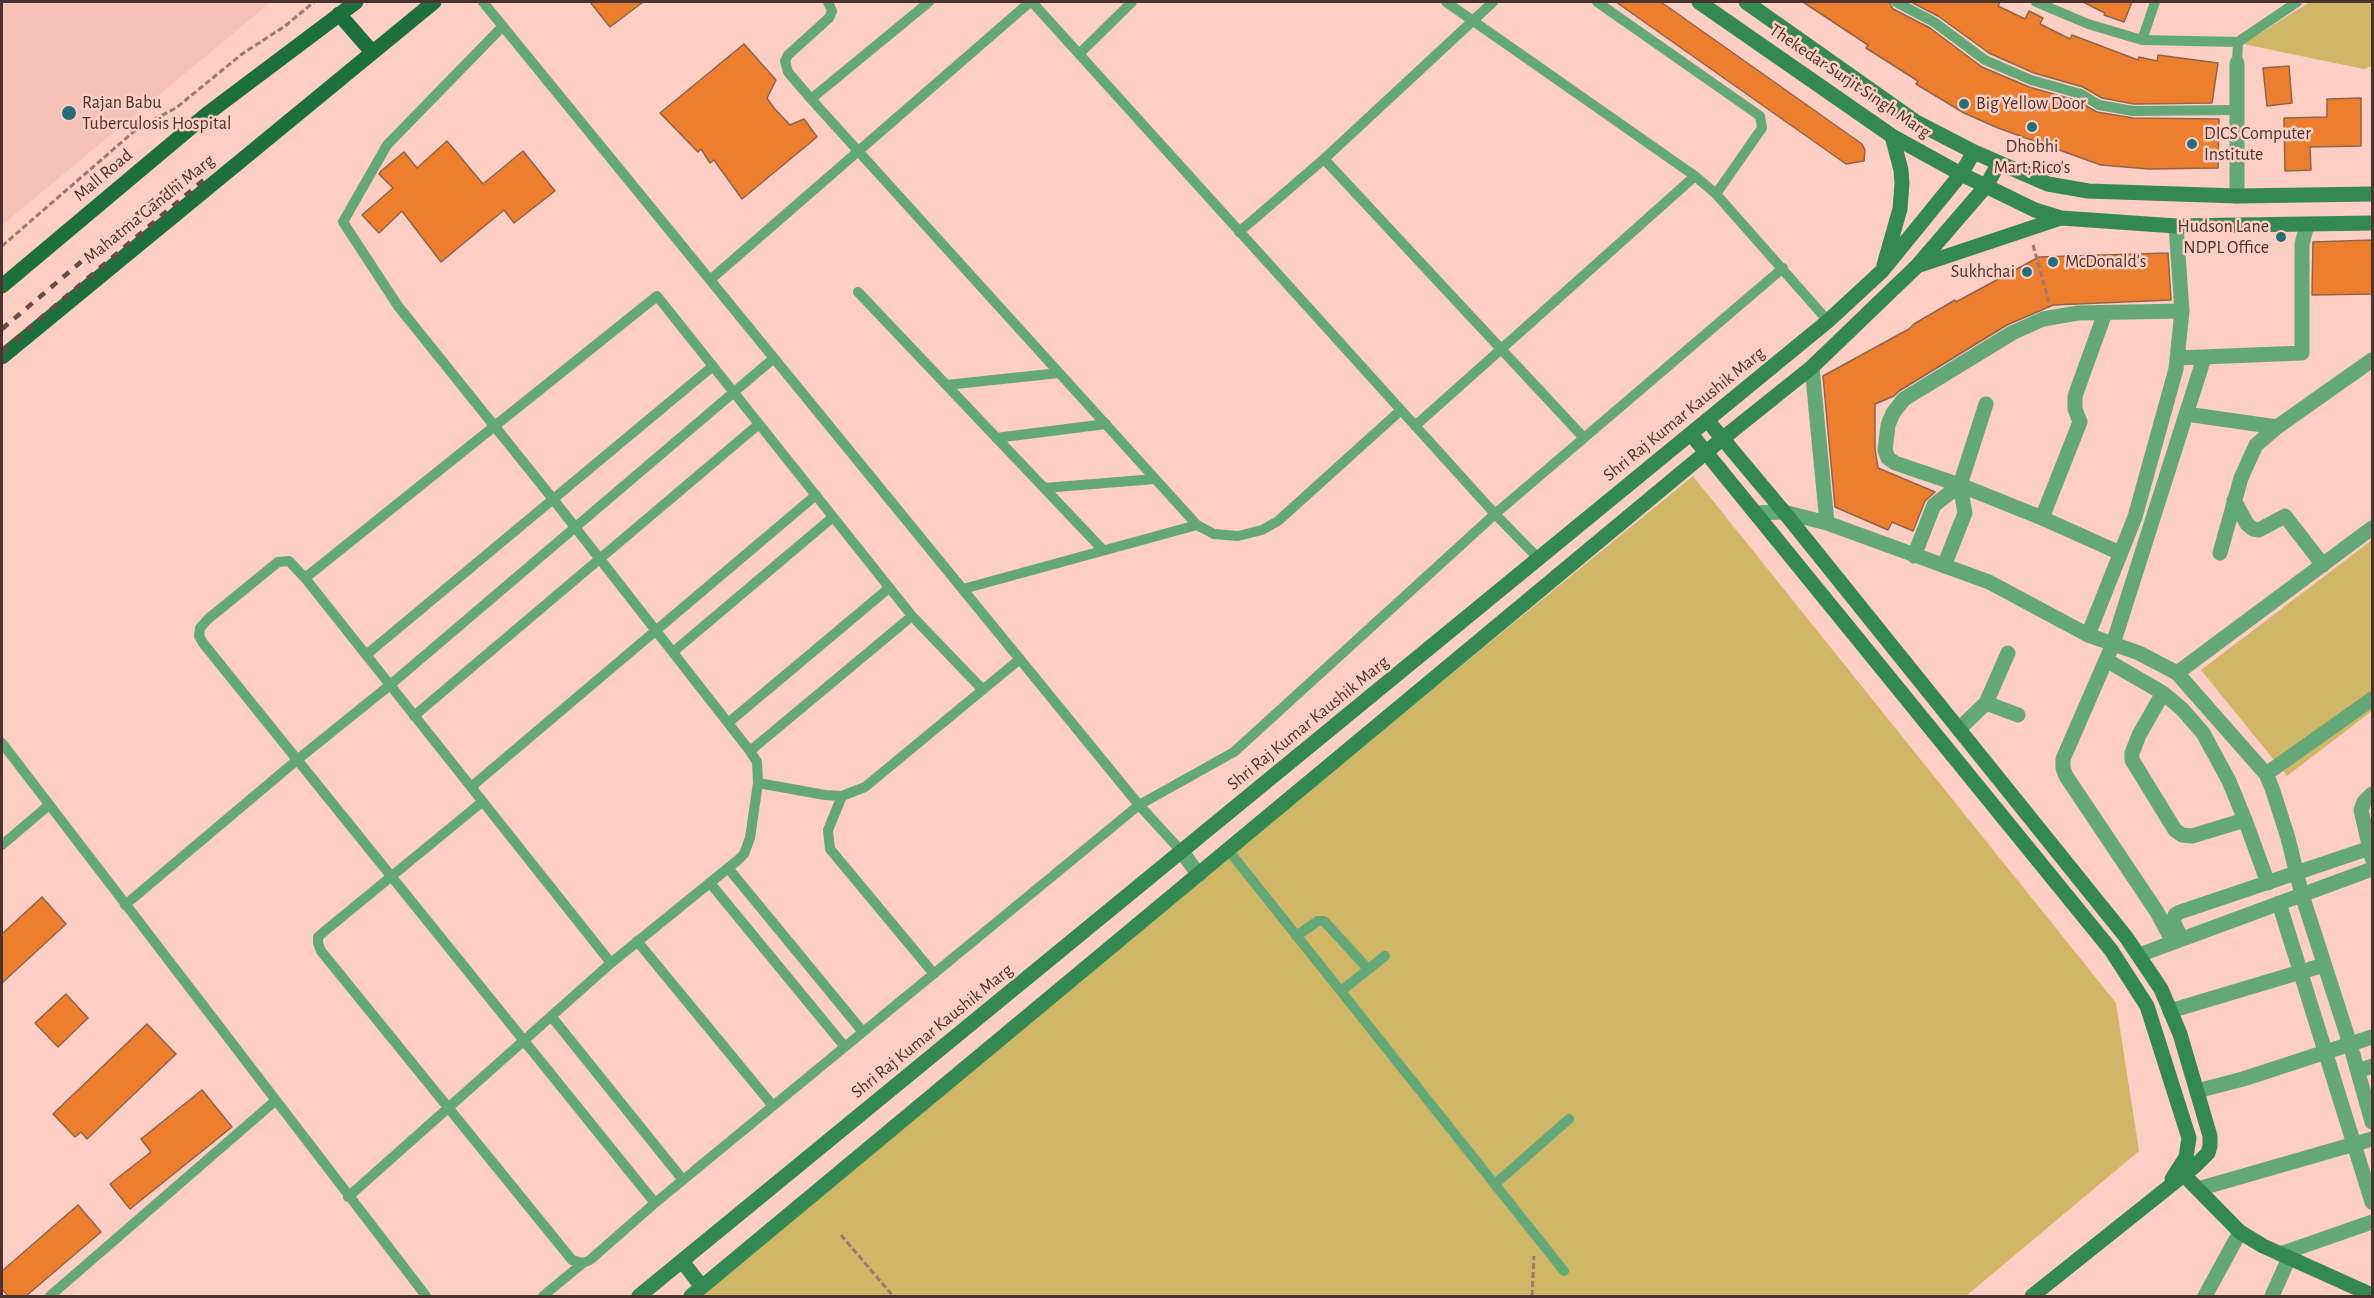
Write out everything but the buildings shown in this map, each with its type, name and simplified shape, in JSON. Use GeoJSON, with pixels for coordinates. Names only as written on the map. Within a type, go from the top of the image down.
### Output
{"type":"FeatureCollection","features":[{"type":"Feature","properties":{"kind":"main road","name":"Mall Road"},"geometry":{"type":"LineString","coordinates":[[2,286],[207,114],[356,2]]}},
{"type":"Feature","properties":{"kind":"main road","name":"Mahatma Gandhi Marg"},"geometry":{"type":"LineString","coordinates":[[2,357],[434,2]]}},
{"type":"Feature","properties":{"kind":"main road"},"geometry":{"type":"LineString","coordinates":[[339,14],[372,52]]}},
{"type":"Feature","properties":{"kind":"street","name":"Thekedar Surjit Singh Marg"},"geometry":{"type":"LineString","coordinates":[[1699,2],[1892,136],[1961,174],[2035,210],[2061,218],[2176,226],[2373,224]]}},
{"type":"Feature","properties":{"kind":"street","name":"Thekedar Surjit Singh Marg"},"geometry":{"type":"LineString","coordinates":[[1746,2],[1916,122],[1974,152],[2049,184],[2088,190],[2237,196],[2373,194]]}},
{"type":"Feature","properties":{"kind":"street"},"geometry":{"type":"LineString","coordinates":[[2237,63],[2235,110],[2237,196]]}},
{"type":"Feature","properties":{"kind":"street"},"geometry":{"type":"LineString","coordinates":[[1882,271],[1900,209],[1902,183],[1892,136]]}},
{"type":"Feature","properties":{"kind":"street","name":"Shri Raj Kumar Kaushik Marg"},"geometry":{"type":"LineString","coordinates":[[639,1296],[1828,321],[1882,271],[1961,174],[1974,152]]}},
{"type":"Feature","properties":{"kind":"street"},"geometry":{"type":"LineString","coordinates":[[682,1262],[696,1292],[1706,452],[1812,367],[1917,267],[1986,186],[1999,163]]}},
{"type":"Feature","properties":{"kind":"street"},"geometry":{"type":"LineString","coordinates":[[1917,267],[2061,218]]}},
{"type":"Feature","properties":{"kind":"street"},"geometry":{"type":"LineString","coordinates":[[2178,358],[2302,353],[2302,244],[2307,225]]}},
{"type":"Feature","properties":{"kind":"street"},"geometry":{"type":"LineString","coordinates":[[2088,635],[2136,517],[2176,369],[2182,311],[2176,226]]}},
{"type":"Feature","properties":{"kind":"street"},"geometry":{"type":"LineString","coordinates":[[2120,554],[1960,484],[1895,463],[1888,458],[1885,450],[1888,425],[1893,413],[1904,399],[2012,333],[2043,319],[2078,314],[2182,311]]}},
{"type":"Feature","properties":{"kind":"street"},"geometry":{"type":"LineString","coordinates":[[2042,518],[2080,422],[2075,410],[2075,396],[2105,313]]}},
{"type":"Feature","properties":{"kind":"street"},"geometry":{"type":"LineString","coordinates":[[2177,941],[2066,776],[2063,768],[2066,748],[2113,644],[2204,358]]}},
{"type":"Feature","properties":{"kind":"street"},"geometry":{"type":"LineString","coordinates":[[2220,553],[2241,478],[2256,445],[2277,427],[2373,360]]}},
{"type":"Feature","properties":{"kind":"street"},"geometry":{"type":"LineString","coordinates":[[1812,367],[1827,523]]}},
{"type":"Feature","properties":{"kind":"street"},"geometry":{"type":"LineString","coordinates":[[1944,566],[1965,513],[1960,484],[1986,404]]}},
{"type":"Feature","properties":{"kind":"street"},"geometry":{"type":"LineString","coordinates":[[2186,414],[2277,427]]}},
{"type":"Feature","properties":{"kind":"street"},"geometry":{"type":"LineString","coordinates":[[1707,420],[2126,936],[2162,990],[2180,1034],[2210,1136],[2208,1153],[2181,1172],[2166,1189],[2032,1296]]}},
{"type":"Feature","properties":{"kind":"street"},"geometry":{"type":"LineString","coordinates":[[1691,434],[2103,941],[2147,1006],[2189,1138],[2181,1172]]}},
{"type":"Feature","properties":{"kind":"street"},"geometry":{"type":"LineString","coordinates":[[1914,556],[1934,505],[1960,484]]}},
{"type":"Feature","properties":{"kind":"street"},"geometry":{"type":"LineString","coordinates":[[2234,500],[2247,524],[2253,529],[2259,530],[2285,516],[2323,565]]}},
{"type":"Feature","properties":{"kind":"street"},"geometry":{"type":"LineString","coordinates":[[1756,513],[1784,512],[1827,523],[1989,582],[2088,635],[2139,653],[2177,673],[2266,774],[2288,838],[2302,895],[2373,1122]]}},
{"type":"Feature","properties":{"kind":"street"},"geometry":{"type":"LineString","coordinates":[[2177,673],[2373,528]]}},
{"type":"Feature","properties":{"kind":"street"},"geometry":{"type":"LineString","coordinates":[[1959,729],[1986,702],[2008,653]]}},
{"type":"Feature","properties":{"kind":"street"},"geometry":{"type":"LineString","coordinates":[[2106,660],[2163,693],[2182,709],[2203,733],[2229,781],[2268,883]]}},
{"type":"Feature","properties":{"kind":"street"},"geometry":{"type":"LineString","coordinates":[[2163,693],[2139,735],[2132,760],[2169,821],[2182,835],[2192,836],[2245,820]]}},
{"type":"Feature","properties":{"kind":"street"},"geometry":{"type":"LineString","coordinates":[[2266,774],[2373,699]]}},
{"type":"Feature","properties":{"kind":"street"},"geometry":{"type":"LineString","coordinates":[[1986,702],[2018,714]]}},
{"type":"Feature","properties":{"kind":"street"},"geometry":{"type":"LineString","coordinates":[[2177,941],[2173,921],[2175,915],[2296,873],[2371,854],[2361,810],[2364,802],[2373,794]]}},
{"type":"Feature","properties":{"kind":"street"},"geometry":{"type":"LineString","coordinates":[[1182,852],[1199,875]]}},
{"type":"Feature","properties":{"kind":"street"},"geometry":{"type":"LineString","coordinates":[[2139,955],[2373,869]]}},
{"type":"Feature","properties":{"kind":"street"},"geometry":{"type":"LineString","coordinates":[[2279,903],[2373,1202]]}},
{"type":"Feature","properties":{"kind":"street"},"geometry":{"type":"LineString","coordinates":[[2170,1011],[2324,965]]}},
{"type":"Feature","properties":{"kind":"street"},"geometry":{"type":"LineString","coordinates":[[2197,1091],[2243,1079],[2373,1037]]}},
{"type":"Feature","properties":{"kind":"street"},"geometry":{"type":"LineString","coordinates":[[2358,1071],[2373,1065]]}},
{"type":"Feature","properties":{"kind":"street"},"geometry":{"type":"LineString","coordinates":[[2198,1189],[2373,1138]]}},
{"type":"Feature","properties":{"kind":"street"},"geometry":{"type":"LineString","coordinates":[[2181,1172],[2240,1232],[2284,1256],[2373,1295]]}},
{"type":"Feature","properties":{"kind":"street"},"geometry":{"type":"LineString","coordinates":[[2284,1256],[2373,1221]]}},
{"type":"Feature","properties":{"kind":"street"},"geometry":{"type":"LineString","coordinates":[[2205,1296],[2240,1232]]}},
{"type":"Feature","properties":{"kind":"street"},"geometry":{"type":"LineString","coordinates":[[2272,1296],[2284,1256]]}},
{"type":"Feature","properties":{"kind":"lane"},"geometry":{"type":"LineString","coordinates":[[483,2],[1139,805],[1182,852]]}},
{"type":"Feature","properties":{"kind":"lane"},"geometry":{"type":"LineString","coordinates":[[828,2],[832,11],[829,18],[784,61],[788,72],[1197,525],[1214,534],[1238,536],[1262,530],[1278,521],[1401,410]]}},
{"type":"Feature","properties":{"kind":"lane"},"geometry":{"type":"LineString","coordinates":[[811,99],[929,2]]}},
{"type":"Feature","properties":{"kind":"lane"},"geometry":{"type":"LineString","coordinates":[[710,280],[857,150],[1031,2],[1495,514],[1539,559]]}},
{"type":"Feature","properties":{"kind":"lane"},"geometry":{"type":"LineString","coordinates":[[1079,54],[1132,2]]}},
{"type":"Feature","properties":{"kind":"lane"},"geometry":{"type":"LineString","coordinates":[[1446,2],[1695,176],[1716,194],[1828,321]]}},
{"type":"Feature","properties":{"kind":"lane"},"geometry":{"type":"LineString","coordinates":[[1239,232],[1324,159],[1493,2]]}},
{"type":"Feature","properties":{"kind":"lane"},"geometry":{"type":"LineString","coordinates":[[1597,2],[1760,116],[1762,128],[1716,194]]}},
{"type":"Feature","properties":{"kind":"lane"},"geometry":{"type":"LineString","coordinates":[[1896,2],[1934,22],[1985,60],[2031,80],[2081,94],[2099,105],[2133,111],[2235,110]]}},
{"type":"Feature","properties":{"kind":"lane"},"geometry":{"type":"LineString","coordinates":[[2036,2],[2088,24],[2142,40],[2238,42],[2297,2]]}},
{"type":"Feature","properties":{"kind":"lane"},"geometry":{"type":"LineString","coordinates":[[2142,40],[2156,2]]}},
{"type":"Feature","properties":{"kind":"lane"},"geometry":{"type":"LineString","coordinates":[[348,1197],[611,963],[744,854],[748,846],[758,783],[757,762],[750,751],[553,499],[398,306],[343,222],[387,146],[503,26]]}},
{"type":"Feature","properties":{"kind":"lane"},"geometry":{"type":"LineString","coordinates":[[2237,63],[2238,42]]}},
{"type":"Feature","properties":{"kind":"lane"},"geometry":{"type":"LineString","coordinates":[[1324,159],[1584,438]]}},
{"type":"Feature","properties":{"kind":"lane"},"geometry":{"type":"LineString","coordinates":[[1415,426],[1695,176]]}},
{"type":"Feature","properties":{"kind":"lane"},"geometry":{"type":"LineString","coordinates":[[543,1296],[583,1263],[590,1260],[655,1203],[1139,805],[1234,752],[1495,514],[1783,268]]}},
{"type":"Feature","properties":{"kind":"lane"},"geometry":{"type":"LineString","coordinates":[[858,292],[1103,550]]}},
{"type":"Feature","properties":{"kind":"lane"},"geometry":{"type":"LineString","coordinates":[[305,578],[657,296],[912,616],[983,690]]}},
{"type":"Feature","properties":{"kind":"lane"},"geometry":{"type":"LineString","coordinates":[[125,905],[390,685],[774,358]]}},
{"type":"Feature","properties":{"kind":"lane"},"geometry":{"type":"LineString","coordinates":[[366,655],[713,366]]}},
{"type":"Feature","properties":{"kind":"lane"},"geometry":{"type":"LineString","coordinates":[[946,385],[1059,373]]}},
{"type":"Feature","properties":{"kind":"lane"},"geometry":{"type":"LineString","coordinates":[[414,716],[759,424]]}},
{"type":"Feature","properties":{"kind":"lane"},"geometry":{"type":"LineString","coordinates":[[996,438],[1106,424]]}},
{"type":"Feature","properties":{"kind":"lane"},"geometry":{"type":"LineString","coordinates":[[1044,488],[1155,479]]}},
{"type":"Feature","properties":{"kind":"lane"},"geometry":{"type":"LineString","coordinates":[[471,787],[816,495]]}},
{"type":"Feature","properties":{"kind":"lane"},"geometry":{"type":"LineString","coordinates":[[673,652],[833,517]]}},
{"type":"Feature","properties":{"kind":"lane"},"geometry":{"type":"LineString","coordinates":[[963,589],[1197,525]]}},
{"type":"Feature","properties":{"kind":"lane"},"geometry":{"type":"LineString","coordinates":[[611,963],[305,578],[289,561],[278,562],[200,628],[199,636],[203,644],[655,1203]]}},
{"type":"Feature","properties":{"kind":"lane"},"geometry":{"type":"LineString","coordinates":[[728,723],[889,588]]}},
{"type":"Feature","properties":{"kind":"lane"},"geometry":{"type":"LineString","coordinates":[[750,751],[912,616]]}},
{"type":"Feature","properties":{"kind":"lane"},"geometry":{"type":"LineString","coordinates":[[758,783],[842,796],[865,788],[1020,659]]}},
{"type":"Feature","properties":{"kind":"lane"},"geometry":{"type":"LineString","coordinates":[[2,743],[426,1296]]}},
{"type":"Feature","properties":{"kind":"lane"},"geometry":{"type":"LineString","coordinates":[[842,796],[828,830],[830,849],[934,974]]}},
{"type":"Feature","properties":{"kind":"lane"},"geometry":{"type":"LineString","coordinates":[[482,802],[326,930],[318,937],[318,943],[321,951],[572,1260],[583,1263]]}},
{"type":"Feature","properties":{"kind":"lane"},"geometry":{"type":"LineString","coordinates":[[2,844],[49,805]]}},
{"type":"Feature","properties":{"kind":"lane"},"geometry":{"type":"LineString","coordinates":[[1229,851],[1564,1271]]}},
{"type":"Feature","properties":{"kind":"lane"},"geometry":{"type":"LineString","coordinates":[[728,868],[863,1032]]}},
{"type":"Feature","properties":{"kind":"lane"},"geometry":{"type":"LineString","coordinates":[[710,883],[845,1047]]}},
{"type":"Feature","properties":{"kind":"lane"},"geometry":{"type":"LineString","coordinates":[[1296,936],[1318,921],[1324,921],[1368,969]]}},
{"type":"Feature","properties":{"kind":"lane"},"geometry":{"type":"LineString","coordinates":[[637,941],[773,1106]]}},
{"type":"Feature","properties":{"kind":"lane"},"geometry":{"type":"LineString","coordinates":[[1341,991],[1385,956]]}},
{"type":"Feature","properties":{"kind":"lane"},"geometry":{"type":"LineString","coordinates":[[551,1016],[683,1180]]}},
{"type":"Feature","properties":{"kind":"lane"},"geometry":{"type":"LineString","coordinates":[[50,1296],[275,1101]]}},
{"type":"Feature","properties":{"kind":"lane"},"geometry":{"type":"LineString","coordinates":[[1495,1184],[1569,1119]]}},
{"type":"Feature","properties":{"kind":"path"},"geometry":{"type":"LineString","coordinates":[[2,246],[138,128],[176,108],[242,54],[285,26],[314,2]]}},
{"type":"Feature","properties":{"kind":"path"},"geometry":{"type":"LineString","coordinates":[[2029,229],[2054,317]]}},
{"type":"Feature","properties":{"kind":"path"},"geometry":{"type":"LineString","coordinates":[[1532,1296],[1535,1234]]}},
{"type":"Feature","properties":{"kind":"path"},"geometry":{"type":"LineString","coordinates":[[841,1235],[893,1296]]}},
{"type":"Feature","properties":{"kind":"shaded area","name":"Rajan Babu Tuberculosis Hospital"},"geometry":{"type":"Polygon","coordinates":[[[2,2],[271,2],[2,225],[2,2]]]}},
{"type":"Feature","properties":{"kind":"shaded area"},"geometry":{"type":"Polygon","coordinates":[[[2310,2],[2372,2],[2372,66],[2364,69],[2243,44],[2310,2]]]}},
{"type":"Feature","properties":{"kind":"shaded area"},"geometry":{"type":"Polygon","coordinates":[[[1693,476],[2116,1003],[2139,1151],[1966,1296],[692,1296],[1693,476]]]}},
{"type":"Feature","properties":{"kind":"shaded area"},"geometry":{"type":"Polygon","coordinates":[[[2372,540],[2372,711],[2287,776],[2201,670],[2372,540]]]}},
{"type":"Feature","properties":{"kind":"railway"},"geometry":{"type":"LineString","coordinates":[[2,329],[195,165]]}},
{"type":"Feature","properties":{"kind":"railway"},"geometry":{"type":"LineString","coordinates":[[2,351],[206,178]]}},
{"type":"Feature","properties":{"kind":"place","name":"Big Yellow Door"},"geometry":{"type":"Point","coordinates":[1964,104]}},
{"type":"Feature","properties":{"kind":"place","name":"Rajan Babu Tuberculosis Hospital"},"geometry":{"type":"Point","coordinates":[69,113]}},
{"type":"Feature","properties":{"kind":"place","name":"Dhobhi Mart;Rico's"},"geometry":{"type":"Point","coordinates":[2032,127]}},
{"type":"Feature","properties":{"kind":"place","name":"DICS Computer Institute"},"geometry":{"type":"Point","coordinates":[2192,144]}},
{"type":"Feature","properties":{"kind":"place","name":"Hudson Lane NDPL Office"},"geometry":{"type":"Point","coordinates":[2281,237]}},
{"type":"Feature","properties":{"kind":"place","name":"McDonald's"},"geometry":{"type":"Point","coordinates":[2053,262]}},
{"type":"Feature","properties":{"kind":"place","name":"Sukhchai"},"geometry":{"type":"Point","coordinates":[2027,272]}}]}
